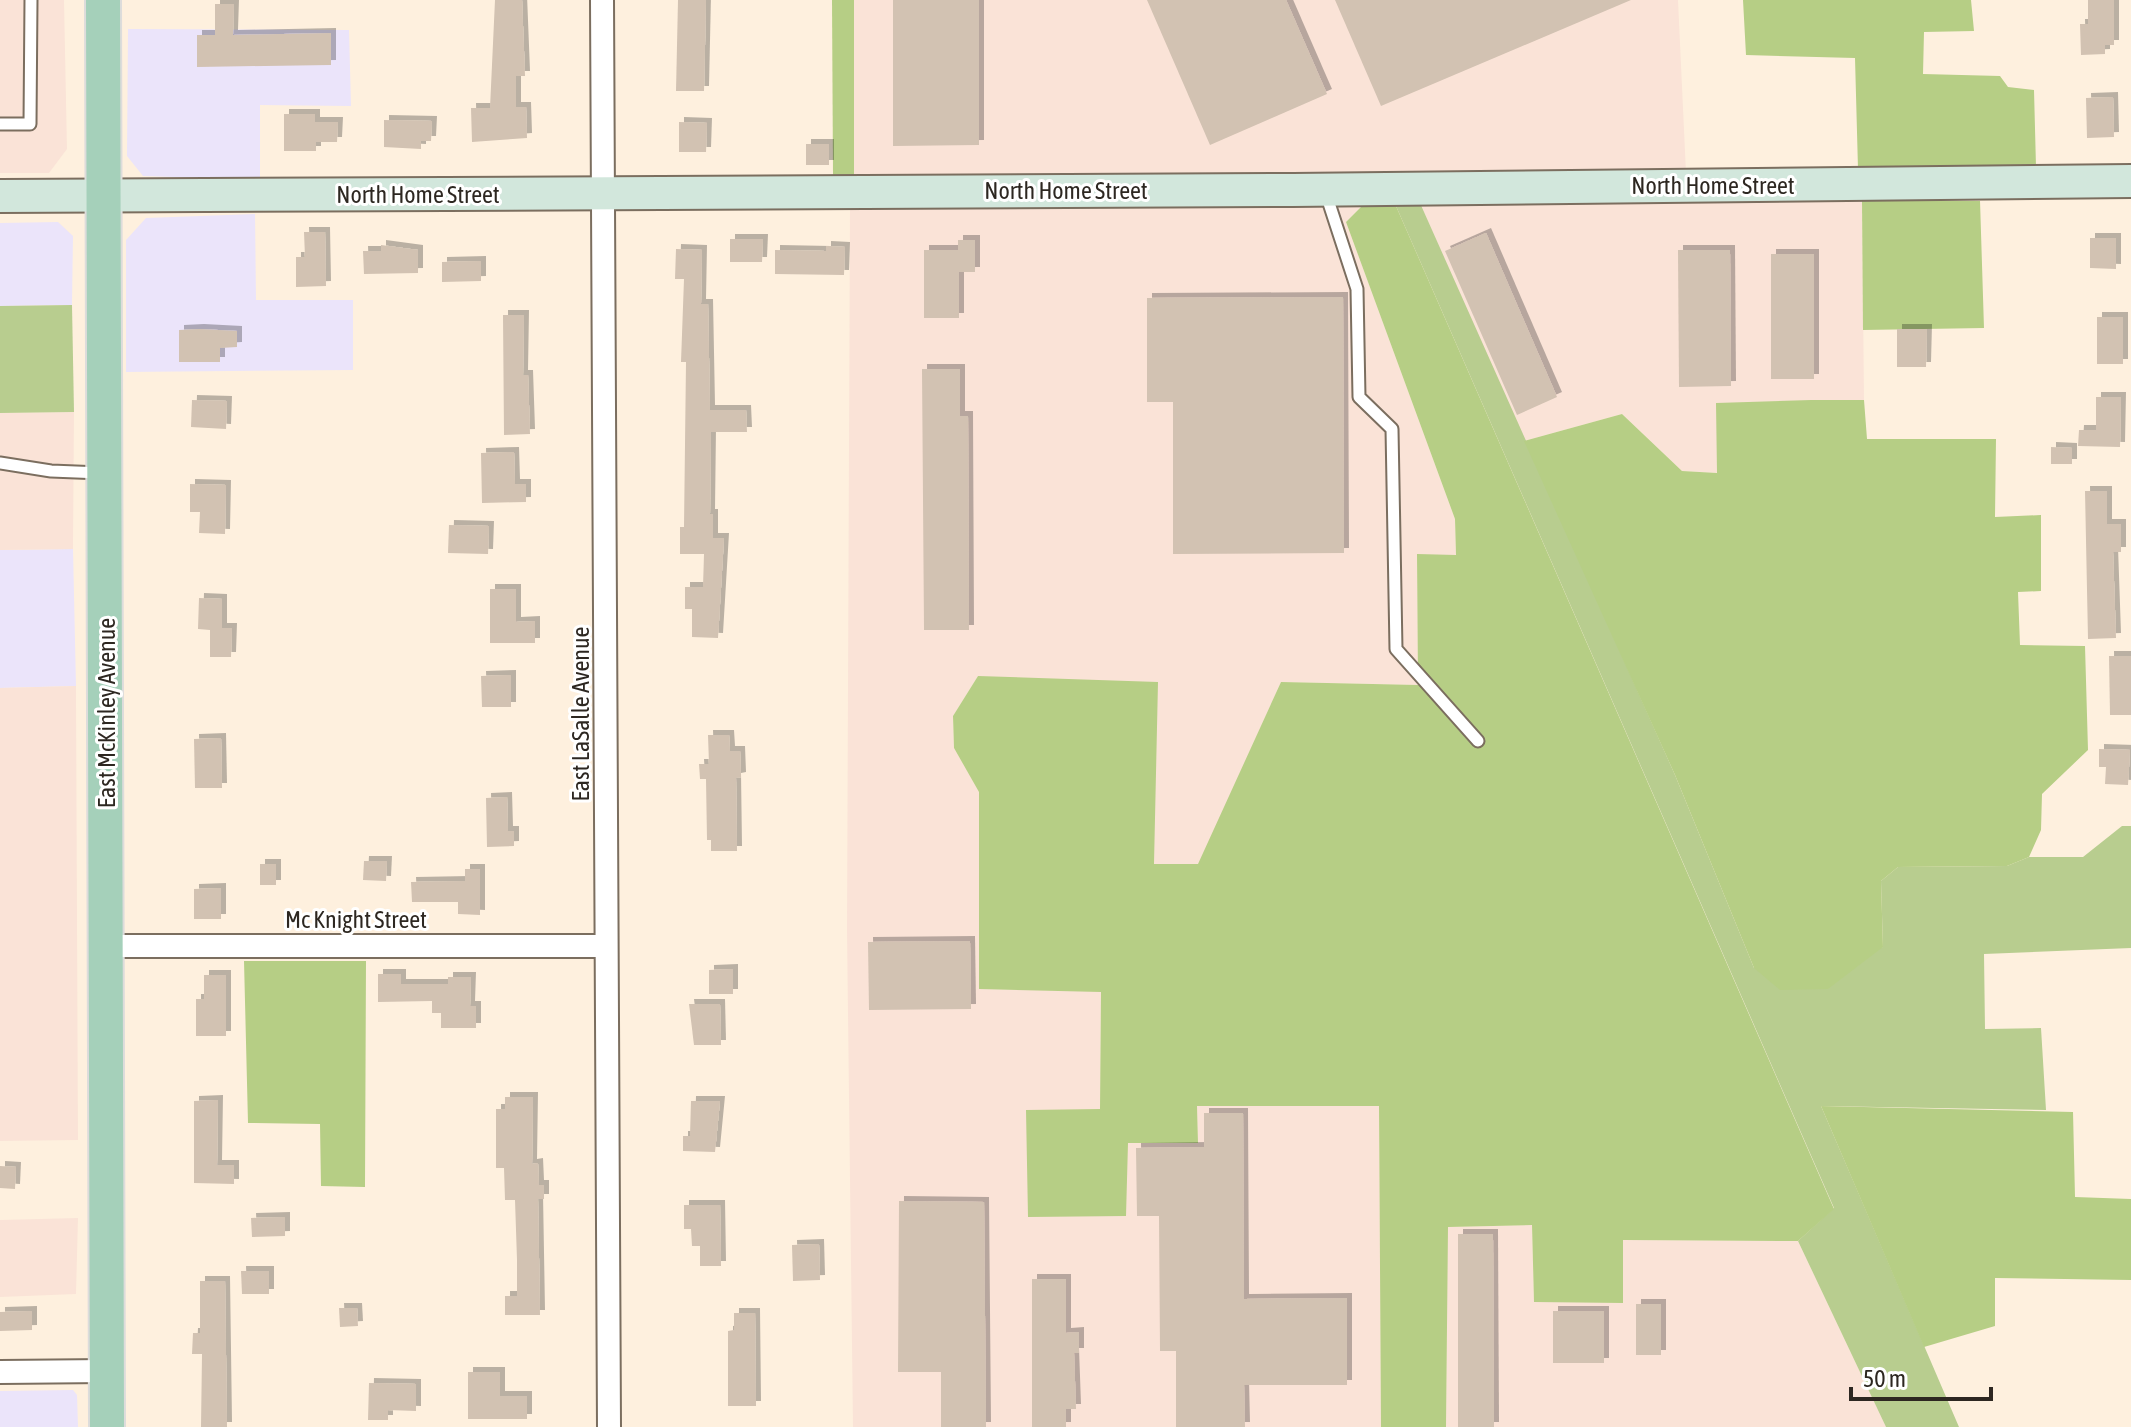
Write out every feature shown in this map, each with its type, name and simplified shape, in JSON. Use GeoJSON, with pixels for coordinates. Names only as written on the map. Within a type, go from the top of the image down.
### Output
{"type":"FeatureCollection","features":[{"type":"Feature","properties":{"kind":"main road","name":"East McKinley Avenue"},"geometry":{"type":"LineString","coordinates":[[103,0],[107,1427]]}},
{"type":"Feature","properties":{"kind":"street","name":"East LaSalle Avenue"},"geometry":{"type":"LineString","coordinates":[[602,0],[609,1427]]}},
{"type":"Feature","properties":{"kind":"street","name":"North Home Street"},"geometry":{"type":"LineString","coordinates":[[0,196],[2131,181]]}},
{"type":"Feature","properties":{"kind":"street","name":"Mc Knight Street"},"geometry":{"type":"LineString","coordinates":[[106,946],[606,946]]}},
{"type":"Feature","properties":{"kind":"street"},"geometry":{"type":"LineString","coordinates":[[0,1372],[107,1371]]}},
{"type":"Feature","properties":{"kind":"lane"},"geometry":{"type":"LineString","coordinates":[[0,124],[30,124],[31,0]]}},
{"type":"Feature","properties":{"kind":"lane"},"geometry":{"type":"LineString","coordinates":[[1324,189],[1357,289],[1359,397],[1392,429],[1396,649],[1478,741]]}},
{"type":"Feature","properties":{"kind":"lane"},"geometry":{"type":"LineString","coordinates":[[0,463],[51,471],[105,473]]}},
{"type":"Feature","properties":{"kind":"shaded area"},"geometry":{"type":"Polygon","coordinates":[[[0,0],[64,0],[67,149],[49,173],[0,173],[0,0]]]}},
{"type":"Feature","properties":{"kind":"shaded area"},"geometry":{"type":"Polygon","coordinates":[[[854,0],[1678,0],[1686,173],[854,176],[854,0]]]}},
{"type":"Feature","properties":{"kind":"shaded area"},"geometry":{"type":"Polygon","coordinates":[[[128,29],[349,30],[351,106],[260,105],[260,180],[143,176],[127,156],[128,29]]]}},
{"type":"Feature","properties":{"kind":"shaded area"},"geometry":{"type":"Polygon","coordinates":[[[1862,201],[1864,400],[1717,404],[1718,473],[1682,471],[1622,414],[1524,441],[1420,203],[1862,201]]]}},
{"type":"Feature","properties":{"kind":"shaded area"},"geometry":{"type":"Polygon","coordinates":[[[1363,205],[1346,222],[1455,519],[1456,555],[1417,555],[1418,685],[1281,682],[1199,864],[1154,865],[978,676],[953,716],[954,748],[979,791],[980,989],[1101,991],[1100,1109],[1128,1143],[1198,1143],[1197,1106],[1379,1106],[1381,1427],[853,1427],[847,930],[850,209],[1363,205]]]}},
{"type":"Feature","properties":{"kind":"shaded area"},"geometry":{"type":"Polygon","coordinates":[[[255,214],[256,300],[353,300],[353,370],[126,372],[126,240],[146,218],[255,214]]]}},
{"type":"Feature","properties":{"kind":"shaded area"},"geometry":{"type":"Polygon","coordinates":[[[58,222],[73,236],[72,305],[0,306],[0,223],[58,222]]]}},
{"type":"Feature","properties":{"kind":"shaded area"},"geometry":{"type":"Polygon","coordinates":[[[74,412],[73,549],[0,550],[0,413],[74,412]]]}},
{"type":"Feature","properties":{"kind":"shaded area"},"geometry":{"type":"Polygon","coordinates":[[[73,549],[76,686],[0,688],[0,550],[73,549]]]}},
{"type":"Feature","properties":{"kind":"shaded area"},"geometry":{"type":"Polygon","coordinates":[[[76,686],[78,1140],[0,1141],[0,688],[76,686]]]}},
{"type":"Feature","properties":{"kind":"shaded area"},"geometry":{"type":"Polygon","coordinates":[[[78,1218],[76,1294],[0,1297],[0,1220],[78,1218]]]}},
{"type":"Feature","properties":{"kind":"shaded area"},"geometry":{"type":"Polygon","coordinates":[[[1532,1225],[1534,1301],[1623,1240],[1798,1241],[1886,1427],[1446,1427],[1447,1227],[1532,1225]]]}},
{"type":"Feature","properties":{"kind":"shaded area"},"geometry":{"type":"Polygon","coordinates":[[[73,1390],[77,1395],[78,1427],[0,1427],[0,1391],[73,1390]]]}},
{"type":"Feature","properties":{"kind":"green space"},"geometry":{"type":"Polygon","coordinates":[[[832,0],[854,0],[854,176],[833,176],[832,0]]]}},
{"type":"Feature","properties":{"kind":"green space"},"geometry":{"type":"Polygon","coordinates":[[[1743,0],[1971,0],[1974,31],[1924,32],[1923,74],[2000,76],[2008,87],[2034,90],[2036,167],[1858,169],[1855,58],[1746,55],[1743,0]]]}},
{"type":"Feature","properties":{"kind":"green space"},"geometry":{"type":"Polygon","coordinates":[[[1862,201],[1980,201],[1984,328],[1863,330],[1862,201]]]}},
{"type":"Feature","properties":{"kind":"green space"},"geometry":{"type":"Polygon","coordinates":[[[1420,203],[1675,775],[1754,968],[1883,947],[1881,881],[1898,867],[2007,866],[2029,857],[2083,857],[2122,826],[2131,826],[2131,948],[1984,954],[1985,1029],[2041,1028],[2046,1110],[1821,1106],[1959,1427],[1886,1427],[1798,1241],[1834,1208],[1396,206],[1420,203]]]}},
{"type":"Feature","properties":{"kind":"green space"},"geometry":{"type":"Polygon","coordinates":[[[1363,205],[1396,206],[1834,1209],[1798,1241],[1623,1240],[1623,1303],[1534,1302],[1532,1225],[1448,1227],[1446,1427],[1381,1427],[1379,1106],[1197,1106],[1198,1143],[1128,1143],[1126,1216],[1028,1217],[1026,1110],[1100,1109],[1101,992],[979,989],[979,792],[954,748],[953,716],[978,676],[1158,682],[1154,864],[1198,864],[1281,682],[1418,685],[1417,554],[1456,555],[1455,519],[1346,222],[1363,205]]]}},
{"type":"Feature","properties":{"kind":"green space"},"geometry":{"type":"Polygon","coordinates":[[[72,305],[74,412],[0,413],[0,306],[72,305]]]}},
{"type":"Feature","properties":{"kind":"green space"},"geometry":{"type":"Polygon","coordinates":[[[1864,400],[1867,439],[1996,439],[1995,517],[2041,515],[2041,591],[2018,592],[2020,645],[2085,646],[2088,750],[2042,794],[2041,830],[2029,857],[2007,866],[1898,867],[1881,881],[1883,947],[1828,989],[1780,990],[1754,968],[1675,775],[1524,441],[1622,414],[1682,471],[1717,473],[1716,403],[1864,400]]]}},
{"type":"Feature","properties":{"kind":"green space"},"geometry":{"type":"Polygon","coordinates":[[[244,961],[366,961],[365,1187],[321,1186],[320,1124],[248,1123],[244,961]]]}},
{"type":"Feature","properties":{"kind":"green space"},"geometry":{"type":"Polygon","coordinates":[[[1821,1106],[2073,1112],[2075,1197],[2131,1199],[2131,1280],[1995,1278],[1995,1326],[1924,1347],[1821,1106]]]}},
{"type":"Feature","properties":{"kind":"building"},"geometry":{"type":"Polygon","coordinates":[[[495,0],[522,0],[525,76],[516,76],[516,107],[526,107],[527,138],[472,142],[471,108],[490,108],[495,0]]]}},
{"type":"Feature","properties":{"kind":"building"},"geometry":{"type":"Polygon","coordinates":[[[678,0],[706,0],[704,91],[676,91],[678,0]]]}},
{"type":"Feature","properties":{"kind":"building"},"geometry":{"type":"Polygon","coordinates":[[[893,0],[979,0],[979,145],[893,146],[893,0]]]}},
{"type":"Feature","properties":{"kind":"building"},"geometry":{"type":"Polygon","coordinates":[[[1147,0],[1286,0],[1327,94],[1210,145],[1147,0]]]}},
{"type":"Feature","properties":{"kind":"building"},"geometry":{"type":"Polygon","coordinates":[[[1335,0],[1631,0],[1381,106],[1335,0]]]}},
{"type":"Feature","properties":{"kind":"building"},"geometry":{"type":"Polygon","coordinates":[[[2088,0],[2114,0],[2114,45],[2105,45],[2105,54],[2081,55],[2080,24],[2088,24],[2088,0]]]}},
{"type":"Feature","properties":{"kind":"building"},"geometry":{"type":"Polygon","coordinates":[[[215,4],[234,4],[233,35],[331,33],[331,65],[197,67],[197,35],[215,35],[215,4]]]}},
{"type":"Feature","properties":{"kind":"building"},"geometry":{"type":"Polygon","coordinates":[[[2113,97],[2114,137],[2087,138],[2086,98],[2113,97]]]}},
{"type":"Feature","properties":{"kind":"building"},"geometry":{"type":"Polygon","coordinates":[[[284,114],[315,114],[315,122],[338,122],[337,142],[316,142],[316,151],[284,151],[284,114]]]}},
{"type":"Feature","properties":{"kind":"building"},"geometry":{"type":"Polygon","coordinates":[[[384,120],[432,121],[431,141],[421,141],[421,149],[384,147],[384,120]]]}},
{"type":"Feature","properties":{"kind":"building"},"geometry":{"type":"Polygon","coordinates":[[[679,122],[707,123],[706,152],[679,152],[679,122]]]}},
{"type":"Feature","properties":{"kind":"building"},"geometry":{"type":"Polygon","coordinates":[[[806,144],[829,144],[829,165],[806,165],[806,144]]]}},
{"type":"Feature","properties":{"kind":"building"},"geometry":{"type":"Polygon","coordinates":[[[304,232],[325,232],[326,286],[296,287],[296,257],[305,257],[304,232]]]}},
{"type":"Feature","properties":{"kind":"building"},"geometry":{"type":"Polygon","coordinates":[[[1486,233],[1557,397],[1517,415],[1445,251],[1486,233]]]}},
{"type":"Feature","properties":{"kind":"building"},"geometry":{"type":"Polygon","coordinates":[[[2090,238],[2116,238],[2116,269],[2090,268],[2090,238]]]}},
{"type":"Feature","properties":{"kind":"building"},"geometry":{"type":"Polygon","coordinates":[[[730,239],[763,239],[762,262],[730,262],[730,239]]]}},
{"type":"Feature","properties":{"kind":"building"},"geometry":{"type":"Polygon","coordinates":[[[958,240],[975,240],[975,272],[959,272],[959,318],[924,318],[924,250],[958,250],[958,240]]]}},
{"type":"Feature","properties":{"kind":"building"},"geometry":{"type":"Polygon","coordinates":[[[381,245],[418,250],[418,273],[364,274],[363,251],[381,251],[381,245]]]}},
{"type":"Feature","properties":{"kind":"building"},"geometry":{"type":"Polygon","coordinates":[[[826,246],[845,247],[844,275],[775,274],[775,250],[826,251],[826,246]]]}},
{"type":"Feature","properties":{"kind":"building"},"geometry":{"type":"Polygon","coordinates":[[[676,249],[702,250],[701,304],[708,304],[710,410],[746,410],[747,432],[711,432],[710,514],[713,514],[713,538],[724,538],[718,638],[692,637],[692,609],[685,609],[685,587],[703,587],[704,554],[680,554],[680,527],[684,527],[686,362],[681,362],[684,279],[675,279],[676,249]]]}},
{"type":"Feature","properties":{"kind":"building"},"geometry":{"type":"Polygon","coordinates":[[[1678,250],[1730,250],[1731,386],[1679,387],[1678,250]]]}},
{"type":"Feature","properties":{"kind":"building"},"geometry":{"type":"Polygon","coordinates":[[[1771,254],[1814,254],[1814,379],[1771,379],[1771,254]]]}},
{"type":"Feature","properties":{"kind":"building"},"geometry":{"type":"Polygon","coordinates":[[[481,261],[481,281],[442,282],[442,262],[481,261]]]}},
{"type":"Feature","properties":{"kind":"building"},"geometry":{"type":"Polygon","coordinates":[[[1343,297],[1344,553],[1173,554],[1173,402],[1147,402],[1147,298],[1343,297]]]}},
{"type":"Feature","properties":{"kind":"building"},"geometry":{"type":"Polygon","coordinates":[[[503,315],[524,315],[523,375],[528,375],[530,434],[504,435],[503,315]]]}},
{"type":"Feature","properties":{"kind":"building"},"geometry":{"type":"Polygon","coordinates":[[[2097,317],[2123,317],[2123,364],[2097,364],[2097,317]]]}},
{"type":"Feature","properties":{"kind":"building"},"geometry":{"type":"Polygon","coordinates":[[[1897,329],[1927,329],[1926,367],[1897,367],[1897,329]]]}},
{"type":"Feature","properties":{"kind":"building"},"geometry":{"type":"Polygon","coordinates":[[[179,330],[237,331],[237,347],[220,348],[220,362],[179,362],[179,330]]]}},
{"type":"Feature","properties":{"kind":"building"},"geometry":{"type":"Polygon","coordinates":[[[922,369],[960,369],[960,416],[968,416],[969,630],[924,630],[922,369]]]}},
{"type":"Feature","properties":{"kind":"building"},"geometry":{"type":"Polygon","coordinates":[[[2096,397],[2121,397],[2120,447],[2078,446],[2079,430],[2096,430],[2096,397]]]}},
{"type":"Feature","properties":{"kind":"building"},"geometry":{"type":"Polygon","coordinates":[[[192,400],[227,401],[226,429],[191,427],[192,400]]]}},
{"type":"Feature","properties":{"kind":"building"},"geometry":{"type":"Polygon","coordinates":[[[2051,447],[2072,448],[2072,464],[2051,464],[2051,447]]]}},
{"type":"Feature","properties":{"kind":"building"},"geometry":{"type":"Polygon","coordinates":[[[514,452],[515,484],[526,484],[526,502],[482,503],[481,453],[514,452]]]}},
{"type":"Feature","properties":{"kind":"building"},"geometry":{"type":"Polygon","coordinates":[[[190,484],[226,485],[225,534],[199,533],[200,512],[190,512],[190,484]]]}},
{"type":"Feature","properties":{"kind":"building"},"geometry":{"type":"Polygon","coordinates":[[[2085,491],[2107,491],[2107,524],[2121,524],[2121,552],[2113,552],[2116,638],[2088,639],[2085,491]]]}},
{"type":"Feature","properties":{"kind":"building"},"geometry":{"type":"Polygon","coordinates":[[[449,525],[489,526],[488,554],[448,553],[449,525]]]}},
{"type":"Feature","properties":{"kind":"building"},"geometry":{"type":"Polygon","coordinates":[[[490,589],[516,589],[516,622],[535,621],[535,643],[490,643],[490,589]]]}},
{"type":"Feature","properties":{"kind":"building"},"geometry":{"type":"Polygon","coordinates":[[[199,598],[222,599],[222,628],[232,628],[231,657],[210,657],[210,630],[198,629],[199,598]]]}},
{"type":"Feature","properties":{"kind":"building"},"geometry":{"type":"Polygon","coordinates":[[[2109,656],[2131,656],[2131,715],[2110,715],[2109,656]]]}},
{"type":"Feature","properties":{"kind":"building"},"geometry":{"type":"Polygon","coordinates":[[[511,675],[511,707],[482,707],[481,676],[511,675]]]}},
{"type":"Feature","properties":{"kind":"building"},"geometry":{"type":"Polygon","coordinates":[[[708,735],[729,735],[730,751],[740,751],[741,777],[736,778],[737,851],[711,851],[711,840],[707,840],[706,779],[700,779],[699,764],[709,764],[708,735]]]}},
{"type":"Feature","properties":{"kind":"building"},"geometry":{"type":"Polygon","coordinates":[[[221,738],[222,788],[195,788],[194,739],[221,738]]]}},
{"type":"Feature","properties":{"kind":"building"},"geometry":{"type":"Polygon","coordinates":[[[2099,749],[2130,750],[2128,785],[2105,784],[2106,767],[2099,767],[2099,749]]]}},
{"type":"Feature","properties":{"kind":"building"},"geometry":{"type":"Polygon","coordinates":[[[507,797],[508,831],[514,831],[514,846],[487,847],[486,798],[507,797]]]}},
{"type":"Feature","properties":{"kind":"building"},"geometry":{"type":"Polygon","coordinates":[[[364,861],[387,861],[386,881],[363,880],[364,861]]]}},
{"type":"Feature","properties":{"kind":"building"},"geometry":{"type":"Polygon","coordinates":[[[260,864],[276,864],[276,885],[260,885],[260,864]]]}},
{"type":"Feature","properties":{"kind":"building"},"geometry":{"type":"Polygon","coordinates":[[[465,869],[480,869],[480,915],[458,914],[458,902],[412,902],[411,882],[465,881],[465,869]]]}},
{"type":"Feature","properties":{"kind":"building"},"geometry":{"type":"Polygon","coordinates":[[[221,888],[221,919],[194,919],[194,889],[221,888]]]}},
{"type":"Feature","properties":{"kind":"building"},"geometry":{"type":"Polygon","coordinates":[[[970,941],[971,1009],[869,1010],[868,942],[970,941]]]}},
{"type":"Feature","properties":{"kind":"building"},"geometry":{"type":"Polygon","coordinates":[[[733,969],[733,994],[709,994],[709,970],[733,969]]]}},
{"type":"Feature","properties":{"kind":"building"},"geometry":{"type":"Polygon","coordinates":[[[378,974],[401,974],[401,984],[448,984],[448,977],[471,977],[470,1006],[476,1006],[476,1028],[441,1028],[441,1013],[432,1013],[432,1001],[378,1002],[378,974]]]}},
{"type":"Feature","properties":{"kind":"building"},"geometry":{"type":"Polygon","coordinates":[[[204,975],[226,975],[226,1036],[196,1036],[196,999],[204,999],[204,975]]]}},
{"type":"Feature","properties":{"kind":"building"},"geometry":{"type":"Polygon","coordinates":[[[689,1004],[720,1004],[721,1045],[694,1045],[689,1004]]]}},
{"type":"Feature","properties":{"kind":"building"},"geometry":{"type":"Polygon","coordinates":[[[505,1097],[533,1097],[532,1164],[538,1163],[539,1185],[544,1185],[544,1199],[538,1199],[540,1315],[505,1315],[505,1296],[517,1296],[517,1260],[515,1200],[505,1200],[504,1168],[496,1168],[496,1109],[505,1109],[505,1097]]]}},
{"type":"Feature","properties":{"kind":"building"},"geometry":{"type":"Polygon","coordinates":[[[218,1100],[217,1165],[234,1165],[234,1184],[194,1183],[194,1101],[218,1100]]]}},
{"type":"Feature","properties":{"kind":"building"},"geometry":{"type":"Polygon","coordinates":[[[691,1101],[720,1101],[715,1152],[683,1151],[683,1136],[690,1136],[691,1101]]]}},
{"type":"Feature","properties":{"kind":"building"},"geometry":{"type":"Polygon","coordinates":[[[1204,1113],[1243,1113],[1244,1299],[1347,1298],[1347,1385],[1244,1385],[1245,1427],[1176,1427],[1176,1351],[1160,1351],[1159,1216],[1137,1216],[1136,1148],[1204,1147],[1204,1113]]]}},
{"type":"Feature","properties":{"kind":"building"},"geometry":{"type":"Polygon","coordinates":[[[0,1166],[16,1167],[15,1189],[0,1188],[0,1166]]]}},
{"type":"Feature","properties":{"kind":"building"},"geometry":{"type":"Polygon","coordinates":[[[899,1201],[984,1202],[986,1427],[941,1427],[941,1372],[898,1372],[899,1201]]]}},
{"type":"Feature","properties":{"kind":"building"},"geometry":{"type":"Polygon","coordinates":[[[684,1205],[720,1205],[721,1266],[700,1266],[700,1246],[692,1246],[691,1229],[684,1229],[684,1205]]]}},
{"type":"Feature","properties":{"kind":"building"},"geometry":{"type":"Polygon","coordinates":[[[285,1217],[285,1236],[252,1237],[251,1218],[285,1217]]]}},
{"type":"Feature","properties":{"kind":"building"},"geometry":{"type":"Polygon","coordinates":[[[1458,1234],[1493,1234],[1494,1427],[1458,1427],[1458,1234]]]}},
{"type":"Feature","properties":{"kind":"building"},"geometry":{"type":"Polygon","coordinates":[[[819,1244],[820,1280],[793,1281],[792,1245],[819,1244]]]}},
{"type":"Feature","properties":{"kind":"building"},"geometry":{"type":"Polygon","coordinates":[[[241,1271],[269,1271],[269,1294],[242,1294],[241,1271]]]}},
{"type":"Feature","properties":{"kind":"building"},"geometry":{"type":"Polygon","coordinates":[[[1032,1279],[1066,1279],[1066,1333],[1079,1332],[1079,1353],[1074,1353],[1076,1409],[1066,1409],[1066,1427],[1032,1427],[1032,1279]]]}},
{"type":"Feature","properties":{"kind":"building"},"geometry":{"type":"Polygon","coordinates":[[[200,1281],[225,1281],[227,1427],[201,1427],[202,1354],[192,1354],[193,1333],[200,1333],[200,1281]]]}},
{"type":"Feature","properties":{"kind":"building"},"geometry":{"type":"Polygon","coordinates":[[[1636,1304],[1661,1304],[1661,1355],[1636,1355],[1636,1304]]]}},
{"type":"Feature","properties":{"kind":"building"},"geometry":{"type":"Polygon","coordinates":[[[339,1308],[357,1308],[358,1326],[340,1327],[339,1308]]]}},
{"type":"Feature","properties":{"kind":"building"},"geometry":{"type":"Polygon","coordinates":[[[32,1311],[32,1330],[0,1331],[0,1312],[32,1311]]]}},
{"type":"Feature","properties":{"kind":"building"},"geometry":{"type":"Polygon","coordinates":[[[1553,1311],[1604,1311],[1604,1363],[1553,1363],[1553,1311]]]}},
{"type":"Feature","properties":{"kind":"building"},"geometry":{"type":"Polygon","coordinates":[[[734,1313],[755,1313],[756,1406],[728,1406],[728,1331],[734,1330],[734,1313]]]}},
{"type":"Feature","properties":{"kind":"building"},"geometry":{"type":"Polygon","coordinates":[[[468,1372],[500,1372],[500,1396],[527,1396],[527,1419],[468,1419],[468,1372]]]}},
{"type":"Feature","properties":{"kind":"building"},"geometry":{"type":"Polygon","coordinates":[[[369,1383],[416,1384],[416,1411],[388,1410],[388,1420],[368,1420],[369,1383]]]}}]}
